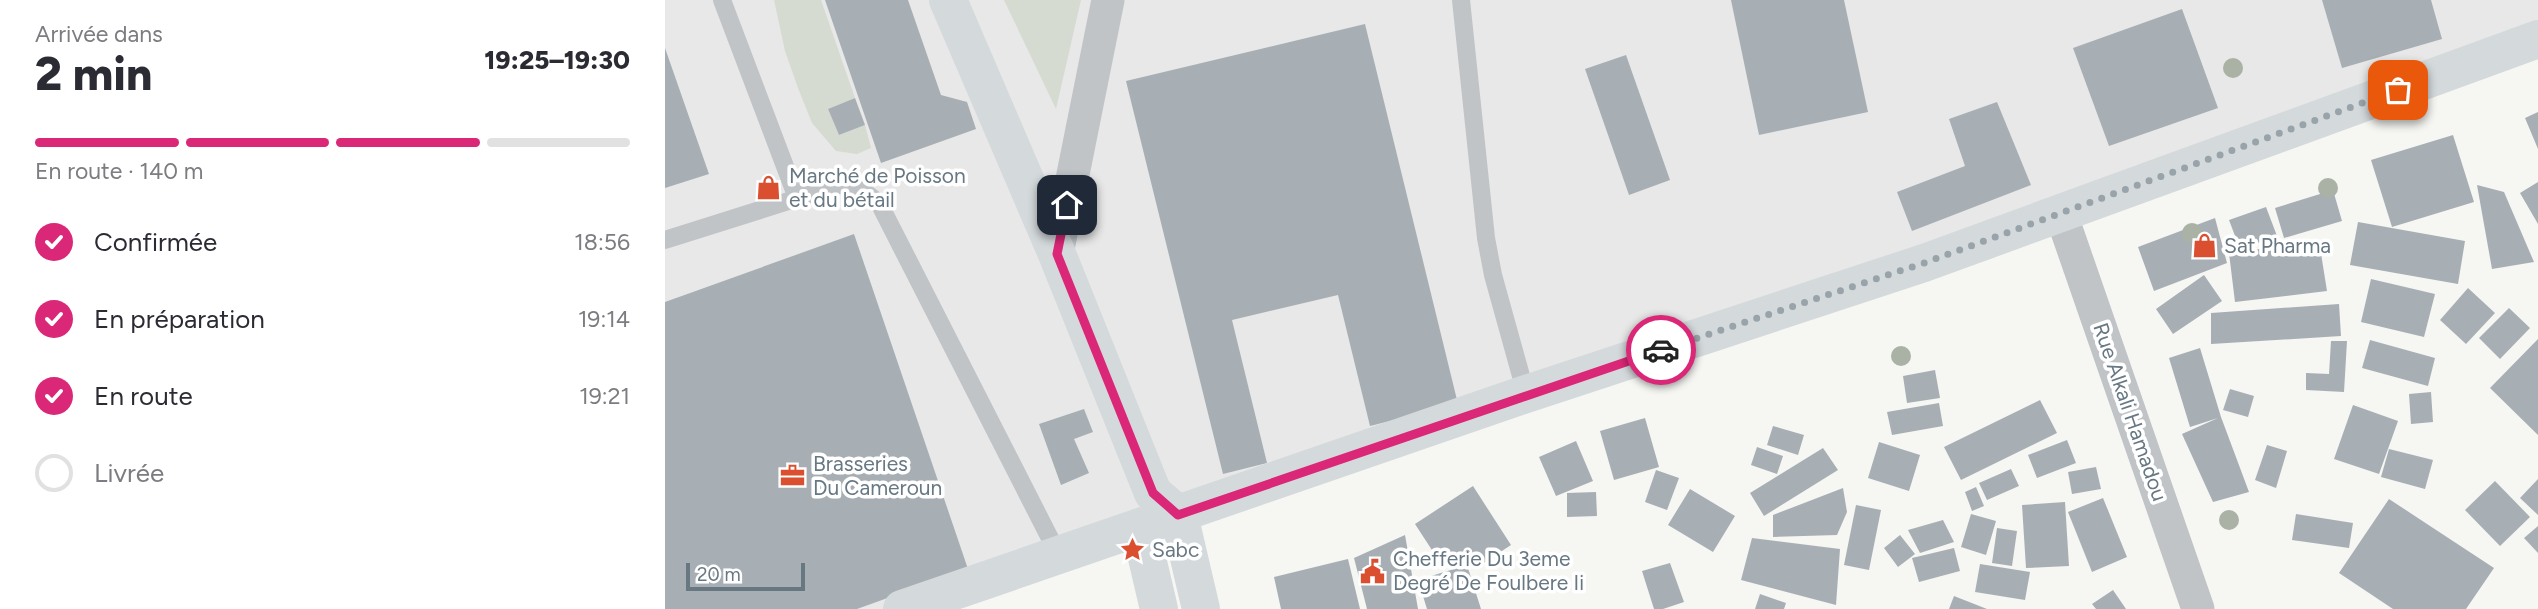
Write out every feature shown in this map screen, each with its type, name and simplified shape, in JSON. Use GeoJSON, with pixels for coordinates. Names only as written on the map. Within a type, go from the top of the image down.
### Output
{"type":"FeatureCollection","features":[{"type":"Feature","properties":{"kind":"main road"},"geometry":{"type":"LineString","coordinates":[[948,0],[1165,504],[1201,609]]}},
{"type":"Feature","properties":{"kind":"main road"},"geometry":{"type":"LineString","coordinates":[[902,609],[1140,528],[1165,504],[1526,394],[1924,263],[2538,39]]}},
{"type":"Feature","properties":{"kind":"main road"},"geometry":{"type":"LineString","coordinates":[[1140,528],[1159,609]]}},
{"type":"Feature","properties":{"kind":"street"},"geometry":{"type":"LineString","coordinates":[[1057,254],[1108,0]]}},
{"type":"Feature","properties":{"kind":"street","name":"Rue Alkali Hamadou"},"geometry":{"type":"LineString","coordinates":[[2061,214],[2198,609]]}},
{"type":"Feature","properties":{"kind":"lane"},"geometry":{"type":"LineString","coordinates":[[722,0],[797,198]]}},
{"type":"Feature","properties":{"kind":"lane"},"geometry":{"type":"LineString","coordinates":[[1461,0],[1486,238],[1493,275],[1526,394]]}},
{"type":"Feature","properties":{"kind":"lane"},"geometry":{"type":"LineString","coordinates":[[665,240],[839,185],[861,189],[879,203],[1059,554]]}},
{"type":"Feature","properties":{"kind":"shaded area"},"geometry":{"type":"Polygon","coordinates":[[[665,0],[2538,0],[2538,39],[946,609],[665,609],[665,0]]]}},
{"type":"Feature","properties":{"kind":"shaded area"},"geometry":{"type":"Polygon","coordinates":[[[774,0],[821,0],[855,98],[828,109],[839,135],[865,125],[871,148],[857,154],[836,151],[812,123],[785,51],[774,0]]]}},
{"type":"Feature","properties":{"kind":"shaded area"},"geometry":{"type":"Polygon","coordinates":[[[1004,0],[1081,0],[1056,109],[1004,0]]]}},
{"type":"Feature","properties":{"kind":"building"},"geometry":{"type":"Polygon","coordinates":[[[825,0],[908,0],[941,95],[967,102],[976,129],[881,163],[825,0]]]}},
{"type":"Feature","properties":{"kind":"building"},"geometry":{"type":"Polygon","coordinates":[[[1731,0],[1844,0],[1868,112],[1759,135],[1731,0]]]}},
{"type":"Feature","properties":{"kind":"building"},"geometry":{"type":"Polygon","coordinates":[[[2322,0],[2431,0],[2442,39],[2342,68],[2322,0]]]}},
{"type":"Feature","properties":{"kind":"building"},"geometry":{"type":"Polygon","coordinates":[[[2182,9],[2218,108],[2109,146],[2073,48],[2182,9]]]}},
{"type":"Feature","properties":{"kind":"building"},"geometry":{"type":"Polygon","coordinates":[[[1365,24],[1458,404],[1370,426],[1338,295],[1232,320],[1267,463],[1223,474],[1126,81],[1365,24]]]}},
{"type":"Feature","properties":{"kind":"building"},"geometry":{"type":"Polygon","coordinates":[[[665,48],[709,174],[665,188],[665,48]]]}},
{"type":"Feature","properties":{"kind":"building"},"geometry":{"type":"Polygon","coordinates":[[[1626,55],[1670,180],[1629,195],[1585,69],[1626,55]]]}},
{"type":"Feature","properties":{"kind":"building"},"geometry":{"type":"Polygon","coordinates":[[[855,98],[865,125],[839,135],[828,109],[855,98]]]}},
{"type":"Feature","properties":{"kind":"building"},"geometry":{"type":"Polygon","coordinates":[[[1997,102],[2031,185],[1912,231],[1897,192],[1965,166],[1949,119],[1997,102]]]}},
{"type":"Feature","properties":{"kind":"building"},"geometry":{"type":"Polygon","coordinates":[[[2538,112],[2538,149],[2525,118],[2538,112]]]}},
{"type":"Feature","properties":{"kind":"building"},"geometry":{"type":"Polygon","coordinates":[[[2453,135],[2474,202],[2392,227],[2371,160],[2453,135]]]}},
{"type":"Feature","properties":{"kind":"building"},"geometry":{"type":"Polygon","coordinates":[[[2538,182],[2538,224],[2520,193],[2538,182]]]}},
{"type":"Feature","properties":{"kind":"building"},"geometry":{"type":"Polygon","coordinates":[[[2477,185],[2504,192],[2534,262],[2492,269],[2477,185]]]}},
{"type":"Feature","properties":{"kind":"building"},"geometry":{"type":"Polygon","coordinates":[[[2333,190],[2342,221],[2284,238],[2275,208],[2333,190]]]}},
{"type":"Feature","properties":{"kind":"building"},"geometry":{"type":"Polygon","coordinates":[[[2266,207],[2277,236],[2240,249],[2229,220],[2266,207]]]}},
{"type":"Feature","properties":{"kind":"building"},"geometry":{"type":"Polygon","coordinates":[[[2215,218],[2227,263],[2154,291],[2138,247],[2215,218]]]}},
{"type":"Feature","properties":{"kind":"building"},"geometry":{"type":"Polygon","coordinates":[[[2358,222],[2465,241],[2458,284],[2350,265],[2358,222]]]}},
{"type":"Feature","properties":{"kind":"building"},"geometry":{"type":"Polygon","coordinates":[[[854,234],[968,569],[857,609],[665,609],[665,302],[854,234]]]}},
{"type":"Feature","properties":{"kind":"building"},"geometry":{"type":"Polygon","coordinates":[[[2319,241],[2327,291],[2235,302],[2229,253],[2319,241]]]}},
{"type":"Feature","properties":{"kind":"building"},"geometry":{"type":"Polygon","coordinates":[[[2204,275],[2222,301],[2173,334],[2156,309],[2204,275]]]}},
{"type":"Feature","properties":{"kind":"building"},"geometry":{"type":"Polygon","coordinates":[[[2371,279],[2435,294],[2424,337],[2361,322],[2371,279]]]}},
{"type":"Feature","properties":{"kind":"building"},"geometry":{"type":"Polygon","coordinates":[[[2468,288],[2495,313],[2466,344],[2440,320],[2468,288]]]}},
{"type":"Feature","properties":{"kind":"building"},"geometry":{"type":"Polygon","coordinates":[[[2339,304],[2341,336],[2211,344],[2211,313],[2339,304]]]}},
{"type":"Feature","properties":{"kind":"building"},"geometry":{"type":"Polygon","coordinates":[[[2509,308],[2530,328],[2500,359],[2479,338],[2509,308]]]}},
{"type":"Feature","properties":{"kind":"building"},"geometry":{"type":"Polygon","coordinates":[[[2538,339],[2538,435],[2490,388],[2538,339]]]}},
{"type":"Feature","properties":{"kind":"building"},"geometry":{"type":"Polygon","coordinates":[[[2370,340],[2435,358],[2428,386],[2362,368],[2370,340]]]}},
{"type":"Feature","properties":{"kind":"building"},"geometry":{"type":"Polygon","coordinates":[[[2331,341],[2347,341],[2344,392],[2306,390],[2306,373],[2329,374],[2331,341]]]}},
{"type":"Feature","properties":{"kind":"building"},"geometry":{"type":"Polygon","coordinates":[[[2200,348],[2221,417],[2249,492],[2213,502],[2182,434],[2218,418],[2190,427],[2169,358],[2200,348]]]}},
{"type":"Feature","properties":{"kind":"building"},"geometry":{"type":"Polygon","coordinates":[[[1935,370],[1940,398],[1907,403],[1903,376],[1935,370]]]}},
{"type":"Feature","properties":{"kind":"building"},"geometry":{"type":"Polygon","coordinates":[[[2230,389],[2254,396],[2248,417],[2223,410],[2230,389]]]}},
{"type":"Feature","properties":{"kind":"building"},"geometry":{"type":"Polygon","coordinates":[[[2431,392],[2433,422],[2411,424],[2409,394],[2431,392]]]}},
{"type":"Feature","properties":{"kind":"building"},"geometry":{"type":"Polygon","coordinates":[[[2040,400],[2057,433],[1961,480],[1944,447],[2040,400]]]}},
{"type":"Feature","properties":{"kind":"building"},"geometry":{"type":"Polygon","coordinates":[[[1939,403],[1943,426],[1892,435],[1887,412],[1939,403]]]}},
{"type":"Feature","properties":{"kind":"building"},"geometry":{"type":"Polygon","coordinates":[[[2353,405],[2398,421],[2379,474],[2334,459],[2353,405]]]}},
{"type":"Feature","properties":{"kind":"building"},"geometry":{"type":"Polygon","coordinates":[[[1084,409],[1093,432],[1074,439],[1089,473],[1061,485],[1039,424],[1084,409]]]}},
{"type":"Feature","properties":{"kind":"building"},"geometry":{"type":"Polygon","coordinates":[[[1645,418],[1659,467],[1614,480],[1600,431],[1645,418]]]}},
{"type":"Feature","properties":{"kind":"building"},"geometry":{"type":"Polygon","coordinates":[[[1773,426],[1804,435],[1798,455],[1767,445],[1773,426]]]}},
{"type":"Feature","properties":{"kind":"building"},"geometry":{"type":"Polygon","coordinates":[[[2067,440],[2076,463],[2037,478],[2028,455],[2067,440]]]}},
{"type":"Feature","properties":{"kind":"building"},"geometry":{"type":"Polygon","coordinates":[[[1576,441],[1593,481],[1556,496],[1539,457],[1576,441]]]}},
{"type":"Feature","properties":{"kind":"building"},"geometry":{"type":"Polygon","coordinates":[[[1879,442],[1920,455],[1909,491],[1868,478],[1879,442]]]}},
{"type":"Feature","properties":{"kind":"building"},"geometry":{"type":"Polygon","coordinates":[[[2267,445],[2287,451],[2276,488],[2255,480],[2267,445]]]}},
{"type":"Feature","properties":{"kind":"building"},"geometry":{"type":"Polygon","coordinates":[[[1757,447],[1783,456],[1777,474],[1751,465],[1757,447]]]}},
{"type":"Feature","properties":{"kind":"building"},"geometry":{"type":"Polygon","coordinates":[[[1823,448],[1838,470],[1764,516],[1750,493],[1823,448]]]}},
{"type":"Feature","properties":{"kind":"building"},"geometry":{"type":"Polygon","coordinates":[[[2389,449],[2433,460],[2425,489],[2381,477],[2389,449]]]}},
{"type":"Feature","properties":{"kind":"building"},"geometry":{"type":"Polygon","coordinates":[[[2096,467],[2101,489],[2072,494],[2068,472],[2096,467]]]}},
{"type":"Feature","properties":{"kind":"building"},"geometry":{"type":"Polygon","coordinates":[[[2011,469],[2019,486],[1987,500],[1979,483],[2011,469]]]}},
{"type":"Feature","properties":{"kind":"building"},"geometry":{"type":"Polygon","coordinates":[[[1656,470],[1679,478],[1667,510],[1645,502],[1656,470]]]}},
{"type":"Feature","properties":{"kind":"building"},"geometry":{"type":"Polygon","coordinates":[[[2538,479],[2538,515],[2520,498],[2538,479]]]}},
{"type":"Feature","properties":{"kind":"building"},"geometry":{"type":"Polygon","coordinates":[[[2495,481],[2530,517],[2500,546],[2465,510],[2495,481]]]}},
{"type":"Feature","properties":{"kind":"building"},"geometry":{"type":"Polygon","coordinates":[[[1473,486],[1511,545],[1476,568],[1465,553],[1443,567],[1415,524],[1473,486]]]}},
{"type":"Feature","properties":{"kind":"building"},"geometry":{"type":"Polygon","coordinates":[[[1976,487],[1984,506],[1972,511],[1965,492],[1976,487]]]}},
{"type":"Feature","properties":{"kind":"building"},"geometry":{"type":"Polygon","coordinates":[[[1843,488],[1847,512],[1837,535],[1773,537],[1773,515],[1843,488]]]}},
{"type":"Feature","properties":{"kind":"building"},"geometry":{"type":"Polygon","coordinates":[[[1690,489],[1735,516],[1713,552],[1668,525],[1690,489]]]}},
{"type":"Feature","properties":{"kind":"building"},"geometry":{"type":"Polygon","coordinates":[[[1596,492],[1597,516],[1567,517],[1567,493],[1596,492]]]}},
{"type":"Feature","properties":{"kind":"building"},"geometry":{"type":"Polygon","coordinates":[[[2103,498],[2127,557],[2092,572],[2068,512],[2103,498]]]}},
{"type":"Feature","properties":{"kind":"building"},"geometry":{"type":"Polygon","coordinates":[[[2389,499],[2494,568],[2466,609],[2393,609],[2339,573],[2389,499]]]}},
{"type":"Feature","properties":{"kind":"building"},"geometry":{"type":"Polygon","coordinates":[[[2065,502],[2069,566],[2026,568],[2022,505],[2065,502]]]}},
{"type":"Feature","properties":{"kind":"building"},"geometry":{"type":"Polygon","coordinates":[[[1856,505],[1881,510],[1869,570],[1844,565],[1856,505]]]}},
{"type":"Feature","properties":{"kind":"building"},"geometry":{"type":"Polygon","coordinates":[[[1971,514],[1996,521],[1986,555],[1961,547],[1971,514]]]}},
{"type":"Feature","properties":{"kind":"building"},"geometry":{"type":"Polygon","coordinates":[[[2296,514],[2353,523],[2349,548],[2292,540],[2296,514]]]}},
{"type":"Feature","properties":{"kind":"building"},"geometry":{"type":"Polygon","coordinates":[[[1943,520],[1954,542],[1920,553],[1908,530],[1943,520]]]}},
{"type":"Feature","properties":{"kind":"building"},"geometry":{"type":"Polygon","coordinates":[[[2538,526],[2538,553],[2524,538],[2538,526]]]}},
{"type":"Feature","properties":{"kind":"building"},"geometry":{"type":"Polygon","coordinates":[[[1997,528],[2017,531],[2012,566],[1992,563],[1997,528]]]}},
{"type":"Feature","properties":{"kind":"building"},"geometry":{"type":"Polygon","coordinates":[[[1405,535],[1418,609],[1367,609],[1354,558],[1405,535]]]}},
{"type":"Feature","properties":{"kind":"building"},"geometry":{"type":"Polygon","coordinates":[[[1900,535],[1915,554],[1898,567],[1884,548],[1900,535]]]}},
{"type":"Feature","properties":{"kind":"building"},"geometry":{"type":"Polygon","coordinates":[[[1752,538],[1840,549],[1836,605],[1741,580],[1752,538]]]}},
{"type":"Feature","properties":{"kind":"building"},"geometry":{"type":"Polygon","coordinates":[[[1954,548],[1960,571],[1919,582],[1912,558],[1954,548]]]}},
{"type":"Feature","properties":{"kind":"building"},"geometry":{"type":"Polygon","coordinates":[[[1348,559],[1360,609],[1281,609],[1274,577],[1348,559]]]}},
{"type":"Feature","properties":{"kind":"building"},"geometry":{"type":"Polygon","coordinates":[[[1670,563],[1684,602],[1654,609],[1642,571],[1670,563]]]}},
{"type":"Feature","properties":{"kind":"building"},"geometry":{"type":"Polygon","coordinates":[[[1980,564],[2030,572],[2025,600],[1975,592],[1980,564]]]}},
{"type":"Feature","properties":{"kind":"building"},"geometry":{"type":"Polygon","coordinates":[[[1467,565],[1481,609],[1427,609],[1418,580],[1467,565]]]}},
{"type":"Feature","properties":{"kind":"building"},"geometry":{"type":"Polygon","coordinates":[[[2113,590],[2126,609],[2096,609],[2092,604],[2113,590]]]}},
{"type":"Feature","properties":{"kind":"building"},"geometry":{"type":"Polygon","coordinates":[[[1760,594],[1786,603],[1784,609],[1755,609],[1760,594]]]}},
{"type":"Feature","properties":{"kind":"building"},"geometry":{"type":"Polygon","coordinates":[[[1954,596],[1987,609],[1949,609],[1954,596]]]}},
{"type":"Feature","properties":{"kind":"way so far"},"geometry":{"type":"LineString","coordinates":[[1661,350],[1924,263],[2398,90]]}},
{"type":"Feature","properties":{"kind":"place","name":"Marché de Poisson et du bétail"},"geometry":{"type":"Point","coordinates":[769,188]}},
{"type":"Feature","properties":{"kind":"place","name":"Sat Pharma"},"geometry":{"type":"Point","coordinates":[2204,246]}},
{"type":"Feature","properties":{"kind":"place","name":"Brasseries Du Cameroun"},"geometry":{"type":"Point","coordinates":[793,476]}},
{"type":"Feature","properties":{"kind":"place","name":"Sabc"},"geometry":{"type":"Point","coordinates":[1132,550]}},
{"type":"Feature","properties":{"kind":"place","name":"Chefferie Du 3eme Degré De Foulbere Ii"},"geometry":{"type":"Point","coordinates":[1373,571]}},
{"type":"Feature","properties":{"kind":"route"},"geometry":{"type":"LineString","coordinates":[[1067,205],[1057,254],[1153,493],[1178,515],[1661,350]]}}]}
